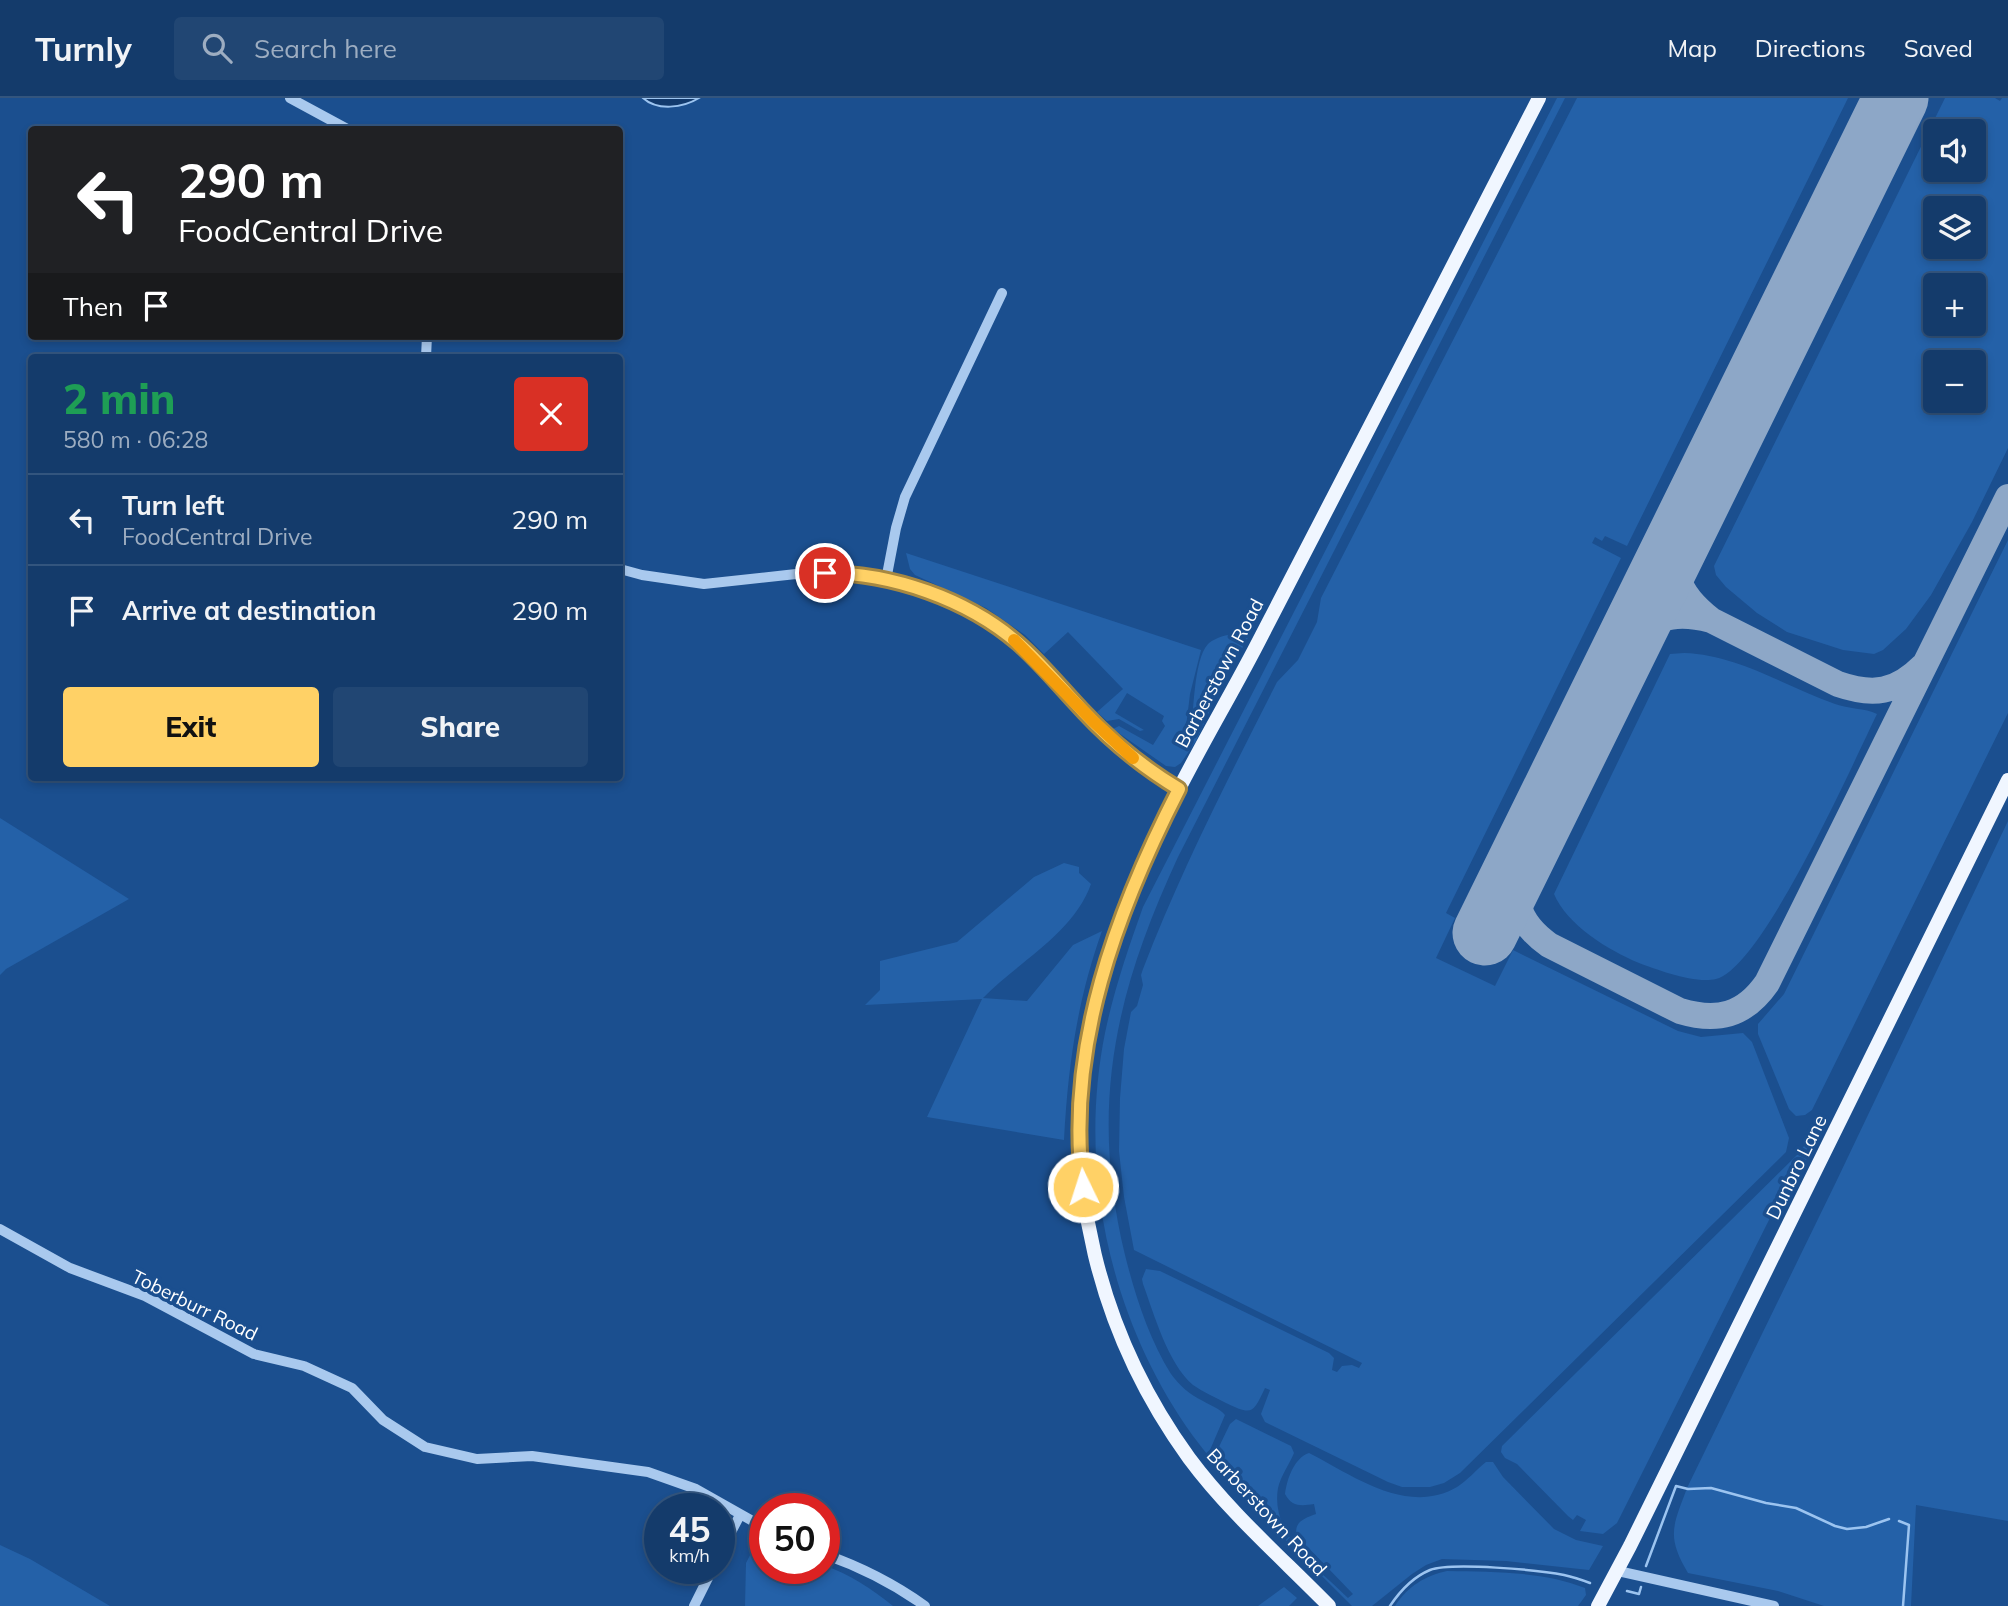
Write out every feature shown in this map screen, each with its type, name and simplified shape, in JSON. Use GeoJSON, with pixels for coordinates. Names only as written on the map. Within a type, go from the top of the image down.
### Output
{"type":"FeatureCollection","features":[{"type":"Feature","properties":{"kind":"main road","name":"Barberstown Road"},"geometry":{"type":"LineString","coordinates":[[1329,1606],[1209,1483],[1172,1432],[1132,1363],[1101,1281],[1081,1172],[1082,1084],[1088,1033],[1110,949],[1144,864],[1179,789],[1256,648],[1539,98]]}},
{"type":"Feature","properties":{"kind":"main road","name":"Dunbro Lane"},"geometry":{"type":"LineString","coordinates":[[1598,1606],[1618,1571],[2008,780]]}},
{"type":"Feature","properties":{"kind":"street"},"geometry":{"type":"LineString","coordinates":[[290,98],[342,126]]}},
{"type":"Feature","properties":{"kind":"street"},"geometry":{"type":"LineString","coordinates":[[886,580],[895,528],[905,497],[1002,293]]}},
{"type":"Feature","properties":{"kind":"street"},"geometry":{"type":"LineString","coordinates":[[623,570],[704,584],[796,573],[843,573],[886,580],[941,598],[1000,629],[1134,759],[1179,789]]}},
{"type":"Feature","properties":{"kind":"street","name":"Toberburr Road"},"geometry":{"type":"LineString","coordinates":[[0,1229],[69,1268],[145,1296],[254,1354],[304,1366],[352,1388],[383,1420],[425,1447],[477,1459],[532,1455],[648,1472],[696,1489],[749,1520]]}},
{"type":"Feature","properties":{"kind":"street"},"geometry":{"type":"LineString","coordinates":[[735,1525],[740,1515]]}},
{"type":"Feature","properties":{"kind":"street"},"geometry":{"type":"LineString","coordinates":[[840,1560],[891,1582],[923,1604]]}},
{"type":"Feature","properties":{"kind":"street"},"geometry":{"type":"LineString","coordinates":[[1618,1571],[1774,1606]]}},
{"type":"Feature","properties":{"kind":"street"},"geometry":{"type":"LineString","coordinates":[[694,1606],[705,1584]]}},
{"type":"Feature","properties":{"kind":"shaded area"},"geometry":{"type":"Polygon","coordinates":[[[643,98],[699,98],[670,107],[655,105],[643,98]]]}},
{"type":"Feature","properties":{"kind":"shaded area"},"geometry":{"type":"Polygon","coordinates":[[[1557,98],[1565,98],[1178,857],[1138,956],[1114,1051],[1109,1099],[1109,1149],[1114,1201],[1125,1255],[1143,1316],[1174,1378],[1189,1393],[1225,1415],[1210,1450],[1216,1453],[1230,1424],[1236,1419],[1291,1446],[1294,1453],[1279,1483],[1277,1505],[1289,1536],[1311,1563],[1348,1598],[1353,1594],[1297,1536],[1298,1524],[1316,1514],[1314,1504],[1297,1505],[1285,1494],[1295,1464],[1309,1453],[1381,1490],[1419,1497],[1438,1495],[1457,1487],[1486,1462],[1493,1462],[1503,1477],[1554,1529],[1576,1540],[1603,1546],[1589,1570],[1506,1561],[1442,1559],[1412,1574],[1372,1606],[1352,1606],[1269,1524],[1211,1459],[1165,1392],[1141,1344],[1122,1295],[1108,1244],[1099,1192],[1095,1139],[1097,1086],[1113,1001],[1143,907],[1557,98]]]}},
{"type":"Feature","properties":{"kind":"shaded area"},"geometry":{"type":"Polygon","coordinates":[[[1577,98],[1848,98],[1627,546],[1605,536],[1602,541],[1595,537],[1592,543],[1621,558],[1446,913],[1455,918],[1436,958],[1495,986],[1513,950],[1678,1031],[1701,1037],[1743,1033],[1752,1042],[1789,1138],[1786,1152],[1460,1473],[1444,1483],[1430,1487],[1402,1487],[1265,1422],[1261,1414],[1270,1390],[1265,1388],[1258,1403],[1251,1410],[1242,1410],[1193,1385],[1176,1365],[1143,1284],[1146,1269],[1160,1271],[1329,1353],[1334,1358],[1332,1370],[1337,1372],[1342,1366],[1352,1365],[1359,1368],[1362,1363],[1134,1250],[1119,1151],[1124,1049],[1131,1012],[1137,1006],[1143,985],[1143,969],[1206,824],[1277,682],[1298,660],[1317,622],[1321,598],[1577,98]]]}},
{"type":"Feature","properties":{"kind":"shaded area"},"geometry":{"type":"Polygon","coordinates":[[[1945,98],[1995,98],[2000,101],[2002,98],[2008,98],[2008,448],[1972,522],[1931,595],[1906,629],[1883,650],[1874,654],[1843,650],[1787,632],[1757,613],[1716,575],[1714,566],[1923,143],[1923,182],[1986,182],[1986,119],[1935,119],[1945,98]]]}},
{"type":"Feature","properties":{"kind":"shaded area"},"geometry":{"type":"Polygon","coordinates":[[[2008,540],[2008,713],[1812,1110],[1805,1115],[1796,1116],[1789,1109],[1758,1034],[1758,1024],[1784,994],[2008,540]]]}},
{"type":"Feature","properties":{"kind":"shaded area"},"geometry":{"type":"Polygon","coordinates":[[[906,553],[1201,650],[1190,694],[1185,735],[1190,738],[1197,675],[1203,652],[1208,644],[1220,637],[1239,633],[1249,636],[1221,686],[1196,741],[1181,763],[1175,767],[1166,766],[1113,729],[1119,726],[1153,745],[1165,726],[1162,721],[1164,716],[1127,693],[1115,713],[1144,730],[1140,731],[1119,719],[1107,721],[1097,712],[1123,689],[1068,632],[1044,654],[1025,635],[986,608],[915,575],[910,569],[906,553]]]}},
{"type":"Feature","properties":{"kind":"shaded area"},"geometry":{"type":"Polygon","coordinates":[[[1684,653],[1724,659],[1835,704],[1877,714],[1805,860],[1758,939],[1735,966],[1716,979],[1707,980],[1666,972],[1614,951],[1578,926],[1554,894],[1670,654],[1684,653]]]}},
{"type":"Feature","properties":{"kind":"shaded area"},"geometry":{"type":"Polygon","coordinates":[[[0,818],[129,899],[6,969],[0,975],[0,818]]]}},
{"type":"Feature","properties":{"kind":"shaded area"},"geometry":{"type":"Polygon","coordinates":[[[2008,821],[2008,1521],[1916,1505],[1911,1606],[1824,1606],[1778,1591],[1688,1573],[1674,1540],[1675,1522],[1687,1488],[2008,821]]]}},
{"type":"Feature","properties":{"kind":"shaded area"},"geometry":{"type":"Polygon","coordinates":[[[1064,863],[1079,867],[1079,873],[1091,884],[1083,902],[1072,918],[1044,946],[983,998],[1027,1001],[1073,945],[1102,931],[1086,983],[1075,1034],[1064,1140],[927,1117],[982,999],[865,1005],[880,990],[880,961],[957,942],[1034,877],[1064,863]]]}},
{"type":"Feature","properties":{"kind":"shaded area"},"geometry":{"type":"Polygon","coordinates":[[[1819,1119],[1824,1122],[1812,1151],[1777,1204],[1617,1523],[1603,1534],[1580,1531],[1586,1520],[1577,1515],[1573,1520],[1568,1516],[1517,1464],[1505,1458],[1501,1452],[1502,1446],[1798,1154],[1819,1119]]]}},
{"type":"Feature","properties":{"kind":"shaded area"},"geometry":{"type":"Polygon","coordinates":[[[0,1545],[30,1559],[110,1606],[0,1606],[0,1545]]]}},
{"type":"Feature","properties":{"kind":"shaded area"},"geometry":{"type":"Polygon","coordinates":[[[749,1557],[749,1584],[840,1584],[840,1572],[860,1582],[893,1606],[745,1606],[746,1563],[749,1557]]]}},
{"type":"Feature","properties":{"kind":"shaded area"},"geometry":{"type":"Polygon","coordinates":[[[1447,1571],[1552,1578],[1585,1588],[1586,1595],[1578,1606],[1395,1606],[1418,1583],[1447,1571]]]}},
{"type":"Feature","properties":{"kind":"shaded area"},"geometry":{"type":"Polygon","coordinates":[[[1284,1587],[1297,1598],[1289,1606],[1258,1606],[1284,1587]]]}},
{"type":"Feature","properties":{"kind":"waterway"},"geometry":{"type":"LineString","coordinates":[[1646,1566],[1676,1486],[1688,1489],[1711,1488],[1796,1508],[1847,1529],[1866,1527],[1889,1519]]}},
{"type":"Feature","properties":{"kind":"waterway"},"geometry":{"type":"LineString","coordinates":[[1899,1521],[1909,1525],[1903,1606]]}},
{"type":"Feature","properties":{"kind":"waterway"},"geometry":{"type":"LineString","coordinates":[[1390,1606],[1413,1581],[1430,1570],[1441,1568],[1536,1571],[1564,1575],[1590,1583]]}},
{"type":"Feature","properties":{"kind":"waterway"},"geometry":{"type":"LineString","coordinates":[[1627,1591],[1639,1594],[1641,1587]]}},
{"type":"Feature","properties":{"kind":"taxiway"},"geometry":{"type":"LineString","coordinates":[[1522,857],[1517,883],[1519,906],[1529,926],[1549,945],[1680,1011],[1718,1016],[1729,1014],[1749,1003],[1767,983],[2008,497]]}},
{"type":"Feature","properties":{"kind":"taxiway"},"geometry":{"type":"LineString","coordinates":[[1685,525],[1678,555],[1678,578],[1689,599],[1711,620]]}},
{"type":"Feature","properties":{"kind":"taxiway"},"geometry":{"type":"LineString","coordinates":[[1623,651],[1652,624],[1661,619],[1683,616],[1711,620],[1851,688],[1884,690],[1903,682],[1923,666]]}},
{"type":"Feature","properties":{"kind":"runway"},"geometry":{"type":"LineString","coordinates":[[1485,933],[1896,98]]}},
{"type":"Feature","properties":{"kind":"slow traffic"},"geometry":{"type":"LineString","coordinates":[[1014,640],[1133,758]]}},
{"type":"Feature","properties":{"kind":"route"},"geometry":{"type":"LineString","coordinates":[[825,573],[843,573],[906,585],[956,604],[1000,629],[1134,759],[1179,789],[1144,864],[1110,949],[1098,990],[1088,1033],[1082,1084],[1080,1126],[1083,1187]]}}]}
